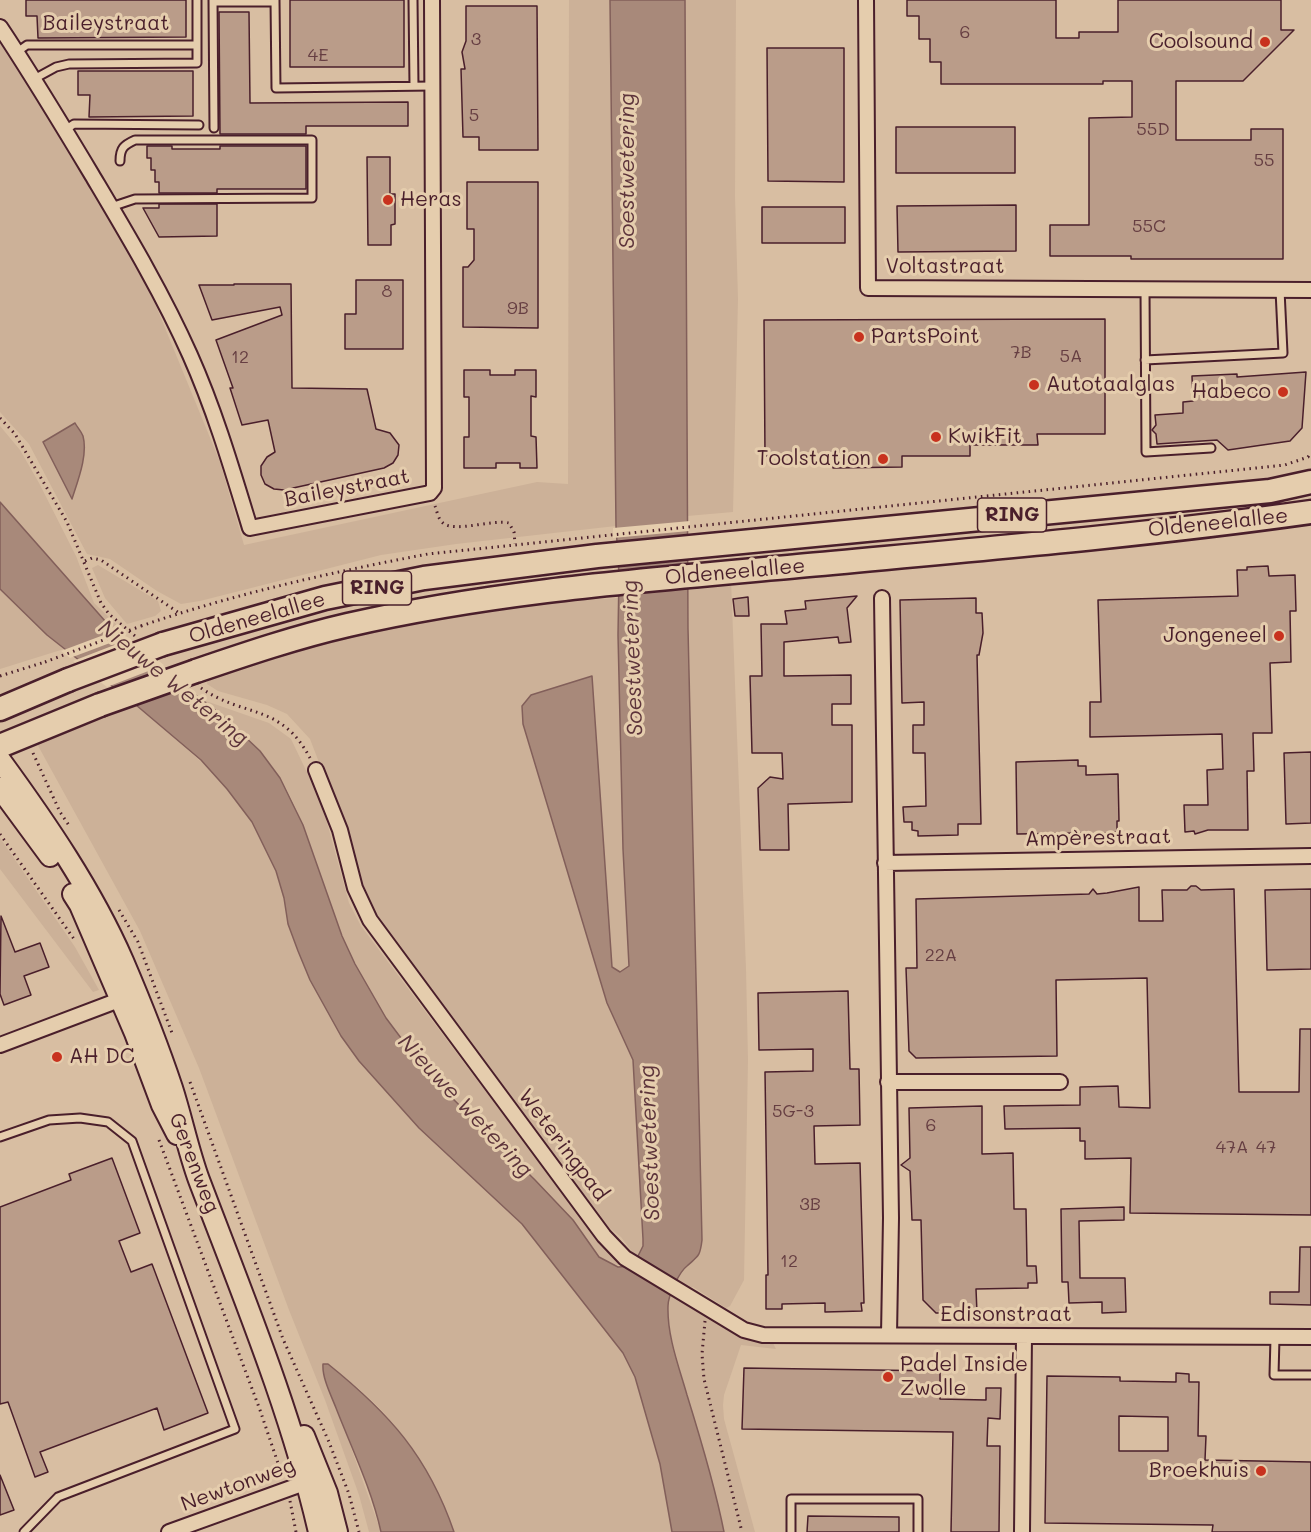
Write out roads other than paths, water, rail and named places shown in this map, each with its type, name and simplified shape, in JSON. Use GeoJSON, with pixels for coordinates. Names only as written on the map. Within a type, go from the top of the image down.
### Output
{"type":"FeatureCollection","features":[{"type":"Feature","properties":{"kind":"main road","name":"Oldeneelallee"},"geometry":{"type":"LineString","coordinates":[[0,710],[68,680],[163,644],[325,598],[597,545],[711,534],[1270,491],[1311,482]]}},
{"type":"Feature","properties":{"kind":"main road","name":"Oldeneelallee"},"geometry":{"type":"LineString","coordinates":[[0,746],[100,705],[196,670],[346,625],[442,606],[597,584],[987,548],[1311,512]]}},
{"type":"Feature","properties":{"kind":"main road","name":"Gerenweg"},"geometry":{"type":"LineString","coordinates":[[0,760],[40,817],[107,928],[122,1000]]}},
{"type":"Feature","properties":{"kind":"main road","name":"Gerenweg"},"geometry":{"type":"LineString","coordinates":[[0,788],[47,851],[80,905],[122,1000],[162,1105],[195,1167],[280,1391],[297,1419],[314,1480],[337,1532]]}},
{"type":"Feature","properties":{"kind":"main road","name":"Gerenweg"},"geometry":{"type":"LineString","coordinates":[[314,1480],[319,1532]]}},
{"type":"Feature","properties":{"kind":"street","name":"Baileystraat"},"geometry":{"type":"LineString","coordinates":[[0,27],[111,207],[148,272],[190,356],[219,428],[250,528],[430,494],[434,488],[432,0]]}},
{"type":"Feature","properties":{"kind":"street","name":"Voltastraat"},"geometry":{"type":"LineString","coordinates":[[866,0],[868,288],[1311,290]]}},
{"type":"Feature","properties":{"kind":"street"},"geometry":{"type":"LineString","coordinates":[[882,598],[891,1218],[889,1335]]}},
{"type":"Feature","properties":{"kind":"street","name":"Weteringpad"},"geometry":{"type":"LineString","coordinates":[[316,770],[340,830],[355,888],[370,920],[604,1236],[625,1258],[708,1307]]}},
{"type":"Feature","properties":{"kind":"street","name":"Ampèrestraat"},"geometry":{"type":"LineString","coordinates":[[885,863],[1311,856]]}},
{"type":"Feature","properties":{"kind":"street"},"geometry":{"type":"LineString","coordinates":[[0,1045],[122,1000]]}},
{"type":"Feature","properties":{"kind":"street"},"geometry":{"type":"LineString","coordinates":[[888,1082],[1060,1082]]}},
{"type":"Feature","properties":{"kind":"street","name":"Edisonstraat"},"geometry":{"type":"LineString","coordinates":[[708,1307],[753,1334],[1311,1337]]}},
{"type":"Feature","properties":{"kind":"street"},"geometry":{"type":"LineString","coordinates":[[1022,1532],[1024,1336]]}},
{"type":"Feature","properties":{"kind":"street","name":"Newtonweg"},"geometry":{"type":"LineString","coordinates":[[169,1532],[314,1480]]}},
{"type":"Feature","properties":{"kind":"lane","name":"Baileystraat"},"geometry":{"type":"LineString","coordinates":[[34,79],[56,67],[69,64],[196,63],[196,0]]}},
{"type":"Feature","properties":{"kind":"lane"},"geometry":{"type":"LineString","coordinates":[[413,0],[414,86]]}},
{"type":"Feature","properties":{"kind":"lane"},"geometry":{"type":"LineString","coordinates":[[214,128],[213,1],[275,1],[276,88],[433,86]]}},
{"type":"Feature","properties":{"kind":"lane","name":"Baileystraat"},"geometry":{"type":"LineString","coordinates":[[17,52],[27,45],[197,45]]}},
{"type":"Feature","properties":{"kind":"lane"},"geometry":{"type":"LineString","coordinates":[[65,131],[74,124],[199,125]]}},
{"type":"Feature","properties":{"kind":"lane"},"geometry":{"type":"LineString","coordinates":[[111,207],[135,199],[312,198],[312,140],[135,140],[124,145],[120,152],[120,161]]}},
{"type":"Feature","properties":{"kind":"lane"},"geometry":{"type":"LineString","coordinates":[[1146,289],[1146,452],[1211,448]]}},
{"type":"Feature","properties":{"kind":"lane"},"geometry":{"type":"LineString","coordinates":[[1145,360],[1283,353],[1280,290]]}},
{"type":"Feature","properties":{"kind":"lane"},"geometry":{"type":"LineString","coordinates":[[0,1137],[49,1120],[80,1118],[108,1122],[132,1141],[235,1429],[58,1497],[24,1532]]}},
{"type":"Feature","properties":{"kind":"lane"},"geometry":{"type":"LineString","coordinates":[[1275,1338],[1274,1375],[1311,1375]]}},
{"type":"Feature","properties":{"kind":"lane"},"geometry":{"type":"LineString","coordinates":[[791,1532],[791,1499],[918,1499],[918,1532]]}},
{"type":"Feature","properties":{"kind":"water"},"geometry":{"type":"Polygon","coordinates":[[[610,0],[685,0],[688,628],[702,1240],[698,1256],[684,1269],[674,1284],[668,1302],[668,1317],[674,1351],[707,1463],[724,1532],[672,1532],[660,1464],[635,1377],[623,1353],[522,1224],[419,1128],[359,1061],[341,1036],[310,980],[298,951],[288,924],[284,898],[276,871],[252,822],[227,789],[201,760],[47,635],[0,589],[0,502],[113,630],[224,717],[260,751],[280,778],[303,825],[342,936],[386,1018],[444,1090],[573,1220],[599,1257],[618,1267],[633,1266],[643,1246],[643,1239],[633,1060],[607,1003],[523,724],[522,706],[531,695],[592,676],[612,967],[620,972],[629,966],[623,849],[618,635],[610,0]]]}},
{"type":"Feature","properties":{"kind":"water"},"geometry":{"type":"Polygon","coordinates":[[[75,423],[83,436],[84,451],[82,468],[72,499],[43,442],[75,423]]]}},
{"type":"Feature","properties":{"kind":"water"},"geometry":{"type":"Polygon","coordinates":[[[323,1364],[328,1364],[370,1400],[404,1438],[432,1481],[454,1532],[381,1532],[367,1485],[327,1386],[323,1364]]]}},
{"type":"Feature","properties":{"kind":"place","name":"Coolsound"},"geometry":{"type":"Point","coordinates":[1265,42]}},
{"type":"Feature","properties":{"kind":"place","name":"Heras"},"geometry":{"type":"Point","coordinates":[388,200]}},
{"type":"Feature","properties":{"kind":"place","name":"PartsPoint"},"geometry":{"type":"Point","coordinates":[859,337]}},
{"type":"Feature","properties":{"kind":"place","name":"Autotaalglas"},"geometry":{"type":"Point","coordinates":[1034,385]}},
{"type":"Feature","properties":{"kind":"place","name":"Habeco"},"geometry":{"type":"Point","coordinates":[1283,392]}},
{"type":"Feature","properties":{"kind":"place","name":"KwikFit"},"geometry":{"type":"Point","coordinates":[936,437]}},
{"type":"Feature","properties":{"kind":"place","name":"Toolstation"},"geometry":{"type":"Point","coordinates":[883,459]}},
{"type":"Feature","properties":{"kind":"place","name":"Jongeneel"},"geometry":{"type":"Point","coordinates":[1279,636]}},
{"type":"Feature","properties":{"kind":"place","name":"AH DC"},"geometry":{"type":"Point","coordinates":[57,1057]}},
{"type":"Feature","properties":{"kind":"place","name":"Padel Inside Zwolle"},"geometry":{"type":"Point","coordinates":[888,1377]}},
{"type":"Feature","properties":{"kind":"place","name":"Broekhuis"},"geometry":{"type":"Point","coordinates":[1261,1471]}},
{"type":"Feature","properties":{"kind":"water label","name":"Soestwetering"},"geometry":{"type":"Point","coordinates":[627,171]}},
{"type":"Feature","properties":{"kind":"water label","name":"Soestwetering"},"geometry":{"type":"Point","coordinates":[633,658]}},
{"type":"Feature","properties":{"kind":"water label","name":"Nieuwe Wetering"},"geometry":{"type":"Point","coordinates":[173,683]}},
{"type":"Feature","properties":{"kind":"water label","name":"Nieuwe Wetering"},"geometry":{"type":"Point","coordinates":[465,1106]}},
{"type":"Feature","properties":{"kind":"water label","name":"Soestwetering"},"geometry":{"type":"Point","coordinates":[650,1143]}}]}
